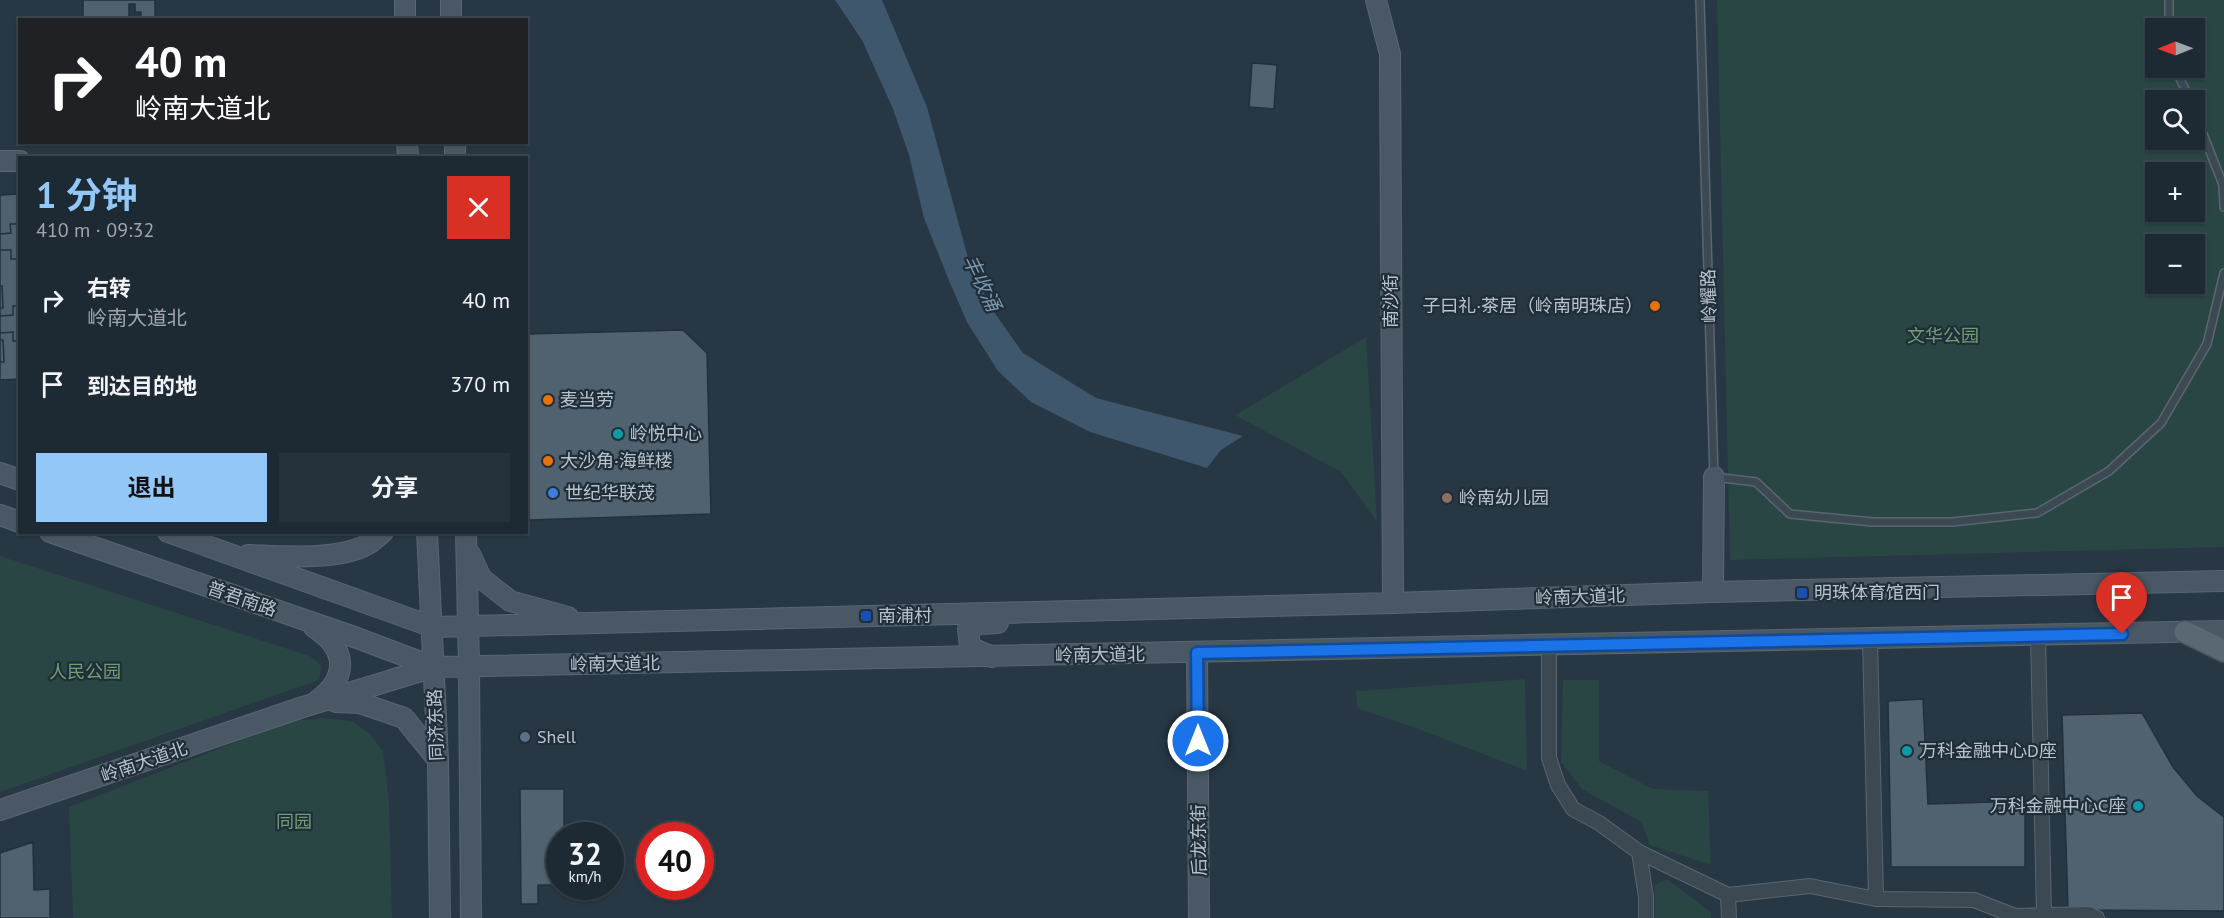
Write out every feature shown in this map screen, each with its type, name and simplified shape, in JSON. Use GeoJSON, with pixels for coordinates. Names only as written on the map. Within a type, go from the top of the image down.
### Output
{"type":"FeatureCollection","features":[{"type":"Feature","properties":{"kind":"main road"},"geometry":{"type":"LineString","coordinates":[[405,0],[405,18]]}},
{"type":"Feature","properties":{"kind":"main road"},"geometry":{"type":"LineString","coordinates":[[451,0],[451,18]]}},
{"type":"Feature","properties":{"kind":"main road","name":"南沙街"},"geometry":{"type":"LineString","coordinates":[[1376,0],[1390,54],[1393,603]]}},
{"type":"Feature","properties":{"kind":"main road"},"geometry":{"type":"LineString","coordinates":[[0,161],[18,161]]}},
{"type":"Feature","properties":{"kind":"main road"},"geometry":{"type":"LineString","coordinates":[[0,473],[18,479]]}},
{"type":"Feature","properties":{"kind":"main road","name":"岭耀路"},"geometry":{"type":"LineString","coordinates":[[1713,592],[1714,477]]}},
{"type":"Feature","properties":{"kind":"main road"},"geometry":{"type":"LineString","coordinates":[[0,515],[18,521]]}},
{"type":"Feature","properties":{"kind":"main road","name":"普君南路"},"geometry":{"type":"LineString","coordinates":[[56,534],[434,667]]}},
{"type":"Feature","properties":{"kind":"main road","name":"普君南路"},"geometry":{"type":"LineString","coordinates":[[174,534],[433,627]]}},
{"type":"Feature","properties":{"kind":"main road"},"geometry":{"type":"LineString","coordinates":[[230,554],[290,556],[336,554],[367,545],[381,534]]}},
{"type":"Feature","properties":{"kind":"main road","name":"同济东路"},"geometry":{"type":"LineString","coordinates":[[427,534],[438,760],[440,918]]}},
{"type":"Feature","properties":{"kind":"main road"},"geometry":{"type":"LineString","coordinates":[[466,539],[481,578],[510,600],[588,623]]}},
{"type":"Feature","properties":{"kind":"main road","name":"同济东路"},"geometry":{"type":"LineString","coordinates":[[466,539],[471,918]]}},
{"type":"Feature","properties":{"kind":"main road","name":"岭南大道北"},"geometry":{"type":"LineString","coordinates":[[433,627],[1393,603],[1713,592],[2224,581]]}},
{"type":"Feature","properties":{"kind":"main road"},"geometry":{"type":"LineString","coordinates":[[993,657],[970,647],[968,629],[979,624],[1043,623],[1070,611]]}},
{"type":"Feature","properties":{"kind":"main road"},"geometry":{"type":"LineString","coordinates":[[306,621],[332,642],[339,655],[341,666],[340,677],[332,689],[313,704]]}},
{"type":"Feature","properties":{"kind":"main road"},"geometry":{"type":"LineString","coordinates":[[2185,632],[2224,651]]}},
{"type":"Feature","properties":{"kind":"main road","name":"岭南大道北"},"geometry":{"type":"LineString","coordinates":[[0,810],[313,704],[434,667],[2224,632]]}},
{"type":"Feature","properties":{"kind":"main road","name":"后龙东街"},"geometry":{"type":"LineString","coordinates":[[1197,653],[1199,918]]}},
{"type":"Feature","properties":{"kind":"main road"},"geometry":{"type":"LineString","coordinates":[[313,704],[360,703],[404,718],[438,760]]}},
{"type":"Feature","properties":{"kind":"street"},"geometry":{"type":"LineString","coordinates":[[2038,635],[2044,915]]}},
{"type":"Feature","properties":{"kind":"street"},"geometry":{"type":"LineString","coordinates":[[1870,639],[1876,899]]}},
{"type":"Feature","properties":{"kind":"street"},"geometry":{"type":"LineString","coordinates":[[1549,646],[1549,758],[1558,785],[1574,809],[1599,823],[1639,852],[1728,895],[1810,886],[1876,899],[1974,900],[2015,917],[2089,914],[2097,918]]}},
{"type":"Feature","properties":{"kind":"street"},"geometry":{"type":"LineString","coordinates":[[1639,852],[1646,897],[1646,918]]}},
{"type":"Feature","properties":{"kind":"street"},"geometry":{"type":"LineString","coordinates":[[1728,895],[1729,918]]}},
{"type":"Feature","properties":{"kind":"lane","name":"岭耀路"},"geometry":{"type":"LineString","coordinates":[[1700,0],[1714,477]]}},
{"type":"Feature","properties":{"kind":"lane"},"geometry":{"type":"LineString","coordinates":[[2169,0],[2169,18]]}},
{"type":"Feature","properties":{"kind":"lane"},"geometry":{"type":"LineString","coordinates":[[2205,139],[2223,185],[2224,207]]}},
{"type":"Feature","properties":{"kind":"lane"},"geometry":{"type":"LineString","coordinates":[[1714,477],[1756,482],[1790,514],[1873,522],[1952,522],[2037,513],[2109,471],[2161,423],[2207,344],[2224,273]]}},
{"type":"Feature","properties":{"kind":"green space","name":"文华公园"},"geometry":{"type":"Polygon","coordinates":[[[1717,0],[2224,0],[2224,547],[1730,560],[1717,0]]]}},
{"type":"Feature","properties":{"kind":"green space"},"geometry":{"type":"Polygon","coordinates":[[[1366,337],[1377,522],[1341,472],[1235,415],[1366,337]]]}},
{"type":"Feature","properties":{"kind":"green space","name":"人民公园"},"geometry":{"type":"Polygon","coordinates":[[[0,556],[310,656],[322,666],[319,680],[0,792],[0,556]]]}},
{"type":"Feature","properties":{"kind":"green space"},"geometry":{"type":"Polygon","coordinates":[[[1525,679],[1527,771],[1357,708],[1356,691],[1525,679]]]}},
{"type":"Feature","properties":{"kind":"green space"},"geometry":{"type":"Polygon","coordinates":[[[1563,680],[1599,680],[1599,761],[1653,789],[1708,791],[1711,865],[1650,845],[1641,822],[1582,789],[1561,762],[1563,680]]]}},
{"type":"Feature","properties":{"kind":"green space","name":"同园"},"geometry":{"type":"Polygon","coordinates":[[[322,718],[352,721],[370,734],[383,751],[389,801],[392,918],[73,918],[69,807],[290,721],[322,718]]]}},
{"type":"Feature","properties":{"kind":"green space"},"geometry":{"type":"Polygon","coordinates":[[[1667,879],[1711,912],[1711,918],[1655,918],[1655,885],[1667,879]]]}},
{"type":"Feature","properties":{"kind":"water"},"geometry":{"type":"Polygon","coordinates":[[[835,0],[882,0],[927,107],[971,269],[994,312],[1023,353],[1096,398],[1243,436],[1221,450],[1207,468],[1090,432],[1031,402],[998,371],[967,322],[950,283],[924,218],[909,155],[893,109],[862,40],[835,0]]]}},
{"type":"Feature","properties":{"kind":"building"},"geometry":{"type":"Polygon","coordinates":[[[83,0],[155,0],[155,18],[141,18],[141,12],[135,12],[135,4],[129,4],[129,18],[83,18],[83,0]]]}},
{"type":"Feature","properties":{"kind":"building"},"geometry":{"type":"Polygon","coordinates":[[[1252,63],[1277,65],[1274,109],[1249,107],[1252,63]]]}},
{"type":"Feature","properties":{"kind":"building"},"geometry":{"type":"Polygon","coordinates":[[[18,194],[18,379],[0,380],[0,195],[18,194]]]}},
{"type":"Feature","properties":{"kind":"building"},"geometry":{"type":"Polygon","coordinates":[[[10,224],[18,224],[18,259],[11,259],[11,250],[0,250],[0,234],[11,233],[10,224]]]}},
{"type":"Feature","properties":{"kind":"building"},"geometry":{"type":"Polygon","coordinates":[[[0,286],[2,286],[3,308],[0,308],[0,286]]]}},
{"type":"Feature","properties":{"kind":"building"},"geometry":{"type":"Polygon","coordinates":[[[13,306],[18,306],[18,341],[13,341],[13,332],[0,333],[0,316],[13,315],[13,306]]]}},
{"type":"Feature","properties":{"kind":"building","name":"岭悦中心"},"geometry":{"type":"Polygon","coordinates":[[[683,330],[707,353],[711,514],[528,519],[528,334],[683,330]]]}},
{"type":"Feature","properties":{"kind":"building"},"geometry":{"type":"Polygon","coordinates":[[[0,340],[3,340],[4,362],[0,362],[0,340]]]}},
{"type":"Feature","properties":{"kind":"building","name":"万科金融中心D座"},"geometry":{"type":"Polygon","coordinates":[[[1923,699],[1928,804],[2025,801],[2025,867],[1891,867],[1888,701],[1923,699]]]}},
{"type":"Feature","properties":{"kind":"building","name":"万科金融中心C座"},"geometry":{"type":"Polygon","coordinates":[[[2142,713],[2173,767],[2197,796],[2224,817],[2224,911],[2068,910],[2062,715],[2142,713]]]}},
{"type":"Feature","properties":{"kind":"building"},"geometry":{"type":"Polygon","coordinates":[[[520,789],[564,789],[564,822],[546,822],[546,885],[538,885],[538,904],[521,904],[520,789]]]}},
{"type":"Feature","properties":{"kind":"building"},"geometry":{"type":"Polygon","coordinates":[[[33,842],[34,890],[50,889],[50,918],[0,918],[0,853],[33,842]]]}},
{"type":"Feature","properties":{"kind":"place","name":"子曰礼·茶居（岭南明珠店）"},"geometry":{"type":"Point","coordinates":[1655,306]}},
{"type":"Feature","properties":{"kind":"place","name":"麦当劳"},"geometry":{"type":"Point","coordinates":[548,400]}},
{"type":"Feature","properties":{"kind":"place","name":"岭悦中心"},"geometry":{"type":"Point","coordinates":[618,434]}},
{"type":"Feature","properties":{"kind":"place","name":"大沙角·海鲜楼"},"geometry":{"type":"Point","coordinates":[548,461]}},
{"type":"Feature","properties":{"kind":"place","name":"世纪华联茂"},"geometry":{"type":"Point","coordinates":[553,493]}},
{"type":"Feature","properties":{"kind":"place","name":"岭南幼儿园"},"geometry":{"type":"Point","coordinates":[1447,498]}},
{"type":"Feature","properties":{"kind":"place","name":"明珠体育馆西门"},"geometry":{"type":"Point","coordinates":[1802,593]}},
{"type":"Feature","properties":{"kind":"place","name":"南浦村"},"geometry":{"type":"Point","coordinates":[866,616]}},
{"type":"Feature","properties":{"kind":"place","name":"Shell"},"geometry":{"type":"Point","coordinates":[525,737]}},
{"type":"Feature","properties":{"kind":"place","name":"万科金融中心D座"},"geometry":{"type":"Point","coordinates":[1907,751]}},
{"type":"Feature","properties":{"kind":"place","name":"万科金融中心C座"},"geometry":{"type":"Point","coordinates":[2138,806]}},
{"type":"Feature","properties":{"kind":"route"},"geometry":{"type":"LineString","coordinates":[[1198,741],[1197,653],[2122,634]]}},
{"type":"Feature","properties":{"kind":"water label","name":"丰收涌"},"geometry":{"type":"Point","coordinates":[982,283]}}]}
